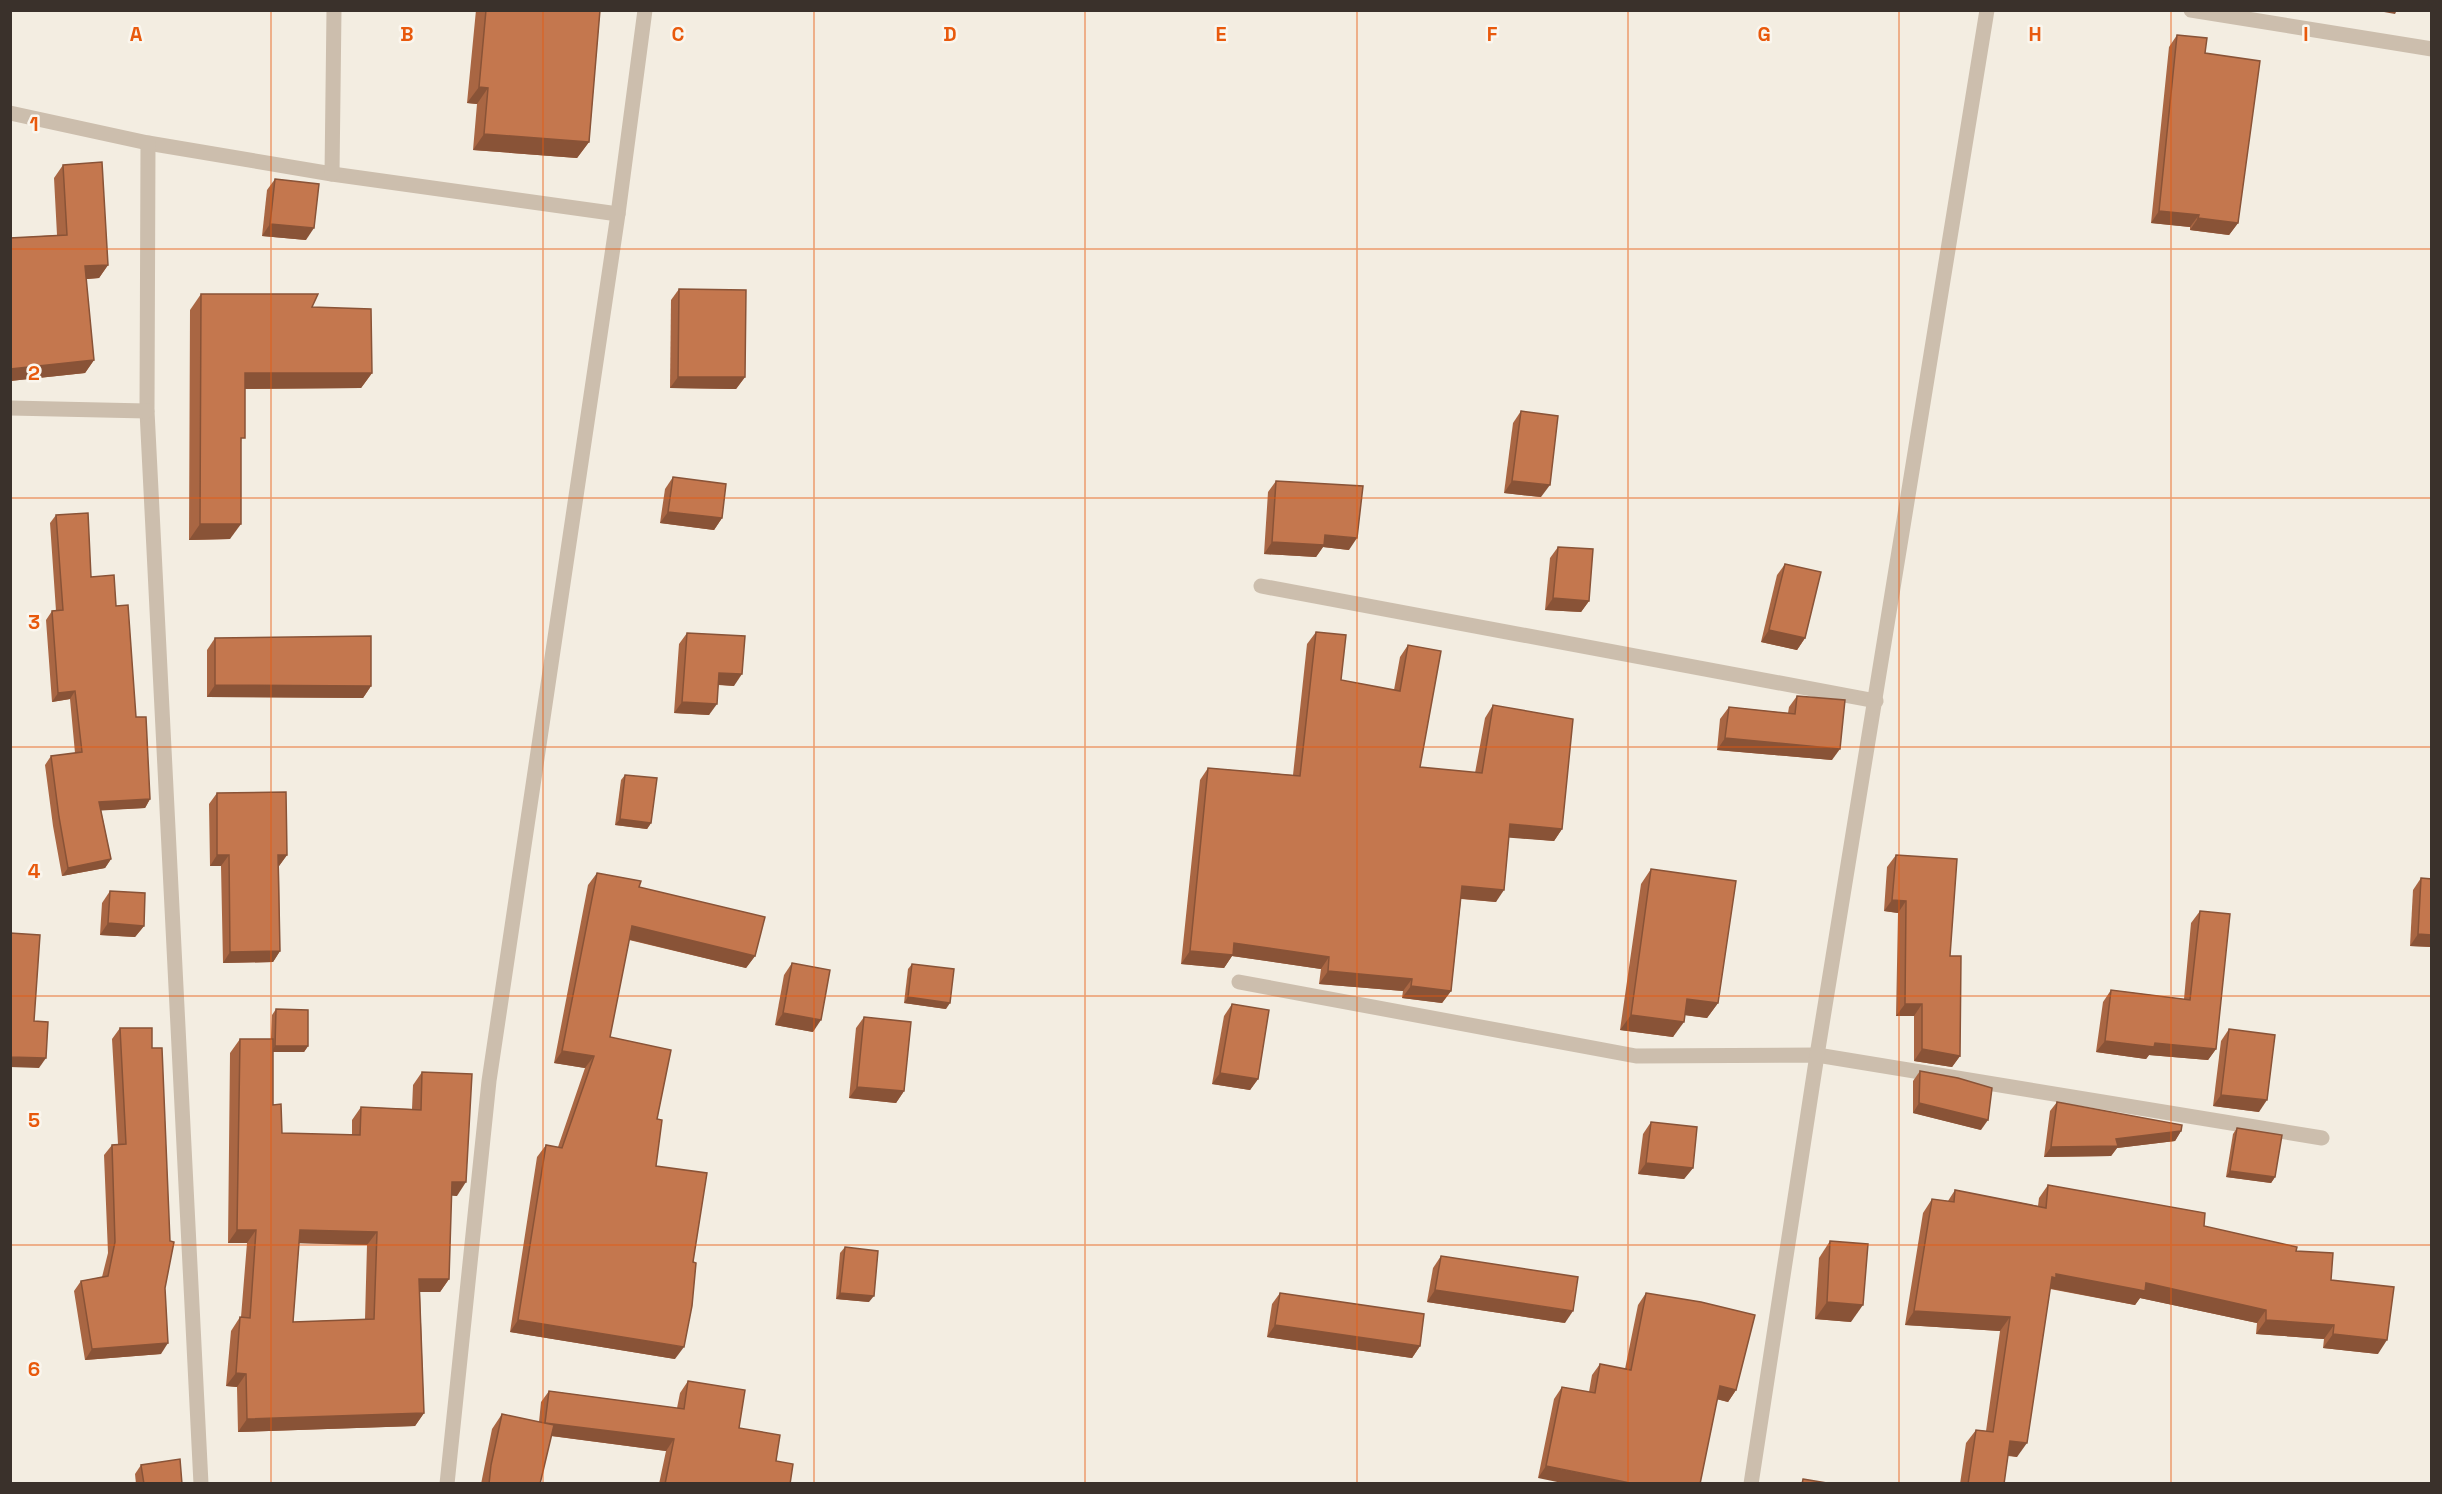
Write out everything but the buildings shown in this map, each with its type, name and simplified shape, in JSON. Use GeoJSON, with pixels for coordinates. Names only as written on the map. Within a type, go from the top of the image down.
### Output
{"type":"FeatureCollection","features":[{"type":"Feature","properties":{"kind":"street"},"geometry":{"type":"LineString","coordinates":[[332,174],[334,10]]}},
{"type":"Feature","properties":{"kind":"street"},"geometry":{"type":"LineString","coordinates":[[447,1484],[489,1082],[618,214],[645,10]]}},
{"type":"Feature","properties":{"kind":"street"},"geometry":{"type":"LineString","coordinates":[[1751,1484],[1817,1055],[1987,10]]}},
{"type":"Feature","properties":{"kind":"street"},"geometry":{"type":"LineString","coordinates":[[2191,10],[2432,50]]}},
{"type":"Feature","properties":{"kind":"street"},"geometry":{"type":"LineString","coordinates":[[10,113],[148,143],[332,174],[618,214]]}},
{"type":"Feature","properties":{"kind":"street"},"geometry":{"type":"LineString","coordinates":[[148,143],[147,411],[201,1484]]}},
{"type":"Feature","properties":{"kind":"street"},"geometry":{"type":"LineString","coordinates":[[10,408],[147,411]]}},
{"type":"Feature","properties":{"kind":"street"},"geometry":{"type":"LineString","coordinates":[[1261,586],[1876,701]]}},
{"type":"Feature","properties":{"kind":"street"},"geometry":{"type":"LineString","coordinates":[[1239,982],[1636,1056],[1817,1055],[2322,1138]]}}]}
